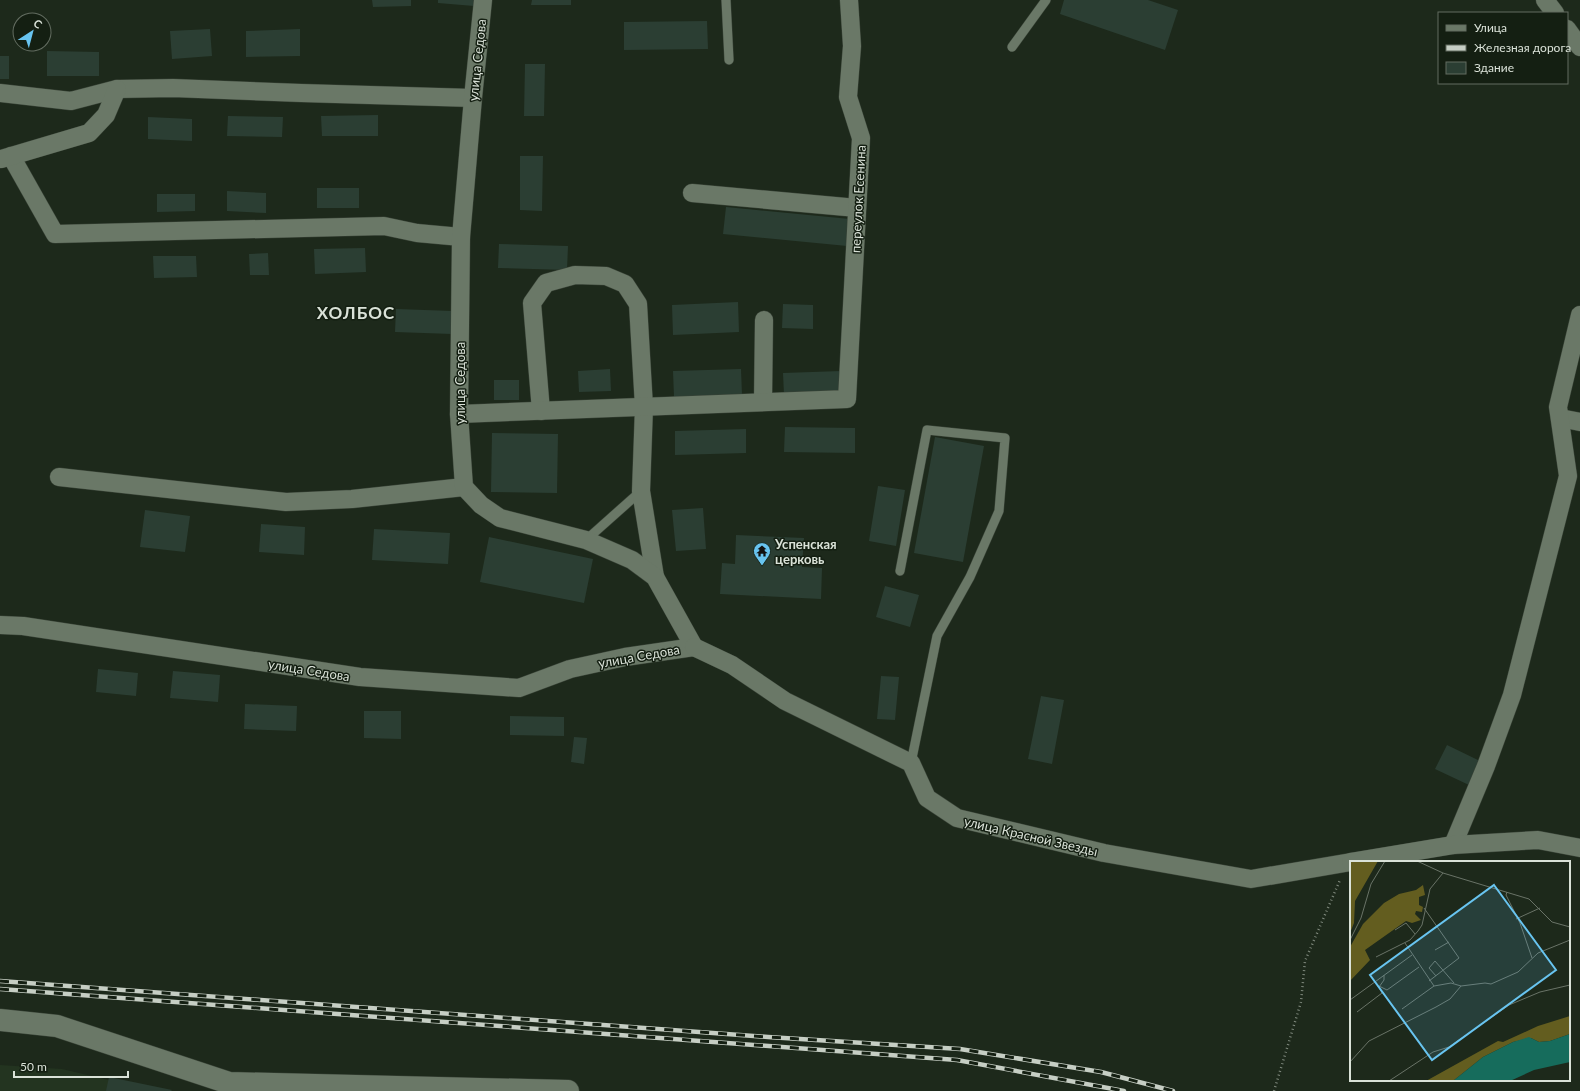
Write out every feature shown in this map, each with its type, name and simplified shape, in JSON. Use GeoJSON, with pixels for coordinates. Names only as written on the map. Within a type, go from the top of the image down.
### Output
{"type":"FeatureCollection","features":[{"type":"Feature","properties":{"kind":"main road"},"geometry":{"type":"LineString","coordinates":[[0,1020],[57,1026],[229,1083],[282,1088],[568,1091]]}},
{"type":"Feature","properties":{"kind":"street","name":"улица Седова"},"geometry":{"type":"LineString","coordinates":[[0,625],[30,627],[360,677],[519,688],[570,669],[625,657],[694,647],[655,577],[632,560],[586,540],[500,518],[481,505],[464,487],[460,414],[461,237],[483,0]]}},
{"type":"Feature","properties":{"kind":"street","name":"переулок Есенина"},"geometry":{"type":"LineString","coordinates":[[763,402],[847,399],[861,138],[848,97],[852,46],[849,0]]}},
{"type":"Feature","properties":{"kind":"street"},"geometry":{"type":"LineString","coordinates":[[1545,0],[1554,12]]}},
{"type":"Feature","properties":{"kind":"street"},"geometry":{"type":"LineString","coordinates":[[1568,31],[1580,47]]}},
{"type":"Feature","properties":{"kind":"street"},"geometry":{"type":"LineString","coordinates":[[0,93],[71,101],[117,89],[173,88],[473,98]]}},
{"type":"Feature","properties":{"kind":"street"},"geometry":{"type":"LineString","coordinates":[[117,89],[106,115],[89,133],[6,157],[55,234],[384,226],[417,232],[461,237]]}},
{"type":"Feature","properties":{"kind":"street"},"geometry":{"type":"LineString","coordinates":[[692,193],[857,208]]}},
{"type":"Feature","properties":{"kind":"street"},"geometry":{"type":"LineString","coordinates":[[541,411],[532,303],[546,283],[575,275],[606,276],[625,284],[638,304],[644,407],[641,491],[655,577]]}},
{"type":"Feature","properties":{"kind":"street"},"geometry":{"type":"LineString","coordinates":[[1453,845],[1486,766],[1512,695],[1568,476],[1558,407],[1580,315]]}},
{"type":"Feature","properties":{"kind":"street"},"geometry":{"type":"LineString","coordinates":[[460,414],[763,402],[764,320]]}},
{"type":"Feature","properties":{"kind":"street"},"geometry":{"type":"LineString","coordinates":[[1560,418],[1580,422]]}},
{"type":"Feature","properties":{"kind":"street"},"geometry":{"type":"LineString","coordinates":[[59,477],[286,502],[352,499],[464,487]]}},
{"type":"Feature","properties":{"kind":"street"},"geometry":{"type":"LineString","coordinates":[[694,647],[732,665],[785,701],[911,763]]}},
{"type":"Feature","properties":{"kind":"street","name":"улица Красной Звезды"},"geometry":{"type":"LineString","coordinates":[[911,763],[927,798],[957,818],[1104,853],[1251,879],[1350,862]]}},
{"type":"Feature","properties":{"kind":"street","name":"улица Красной Звезды"},"geometry":{"type":"LineString","coordinates":[[1356,861],[1453,845],[1538,840],[1580,848]]}},
{"type":"Feature","properties":{"kind":"lane"},"geometry":{"type":"LineString","coordinates":[[726,0],[728,60]]}},
{"type":"Feature","properties":{"kind":"lane"},"geometry":{"type":"LineString","coordinates":[[1012,47],[1046,0]]}},
{"type":"Feature","properties":{"kind":"lane"},"geometry":{"type":"LineString","coordinates":[[900,571],[927,430],[1005,438],[999,511],[970,576],[937,636],[911,763]]}},
{"type":"Feature","properties":{"kind":"lane"},"geometry":{"type":"LineString","coordinates":[[586,540],[641,491]]}},
{"type":"Feature","properties":{"kind":"path"},"geometry":{"type":"LineString","coordinates":[[1274,1091],[1301,1002],[1305,961],[1350,862]]}},
{"type":"Feature","properties":{"kind":"shaded area"},"geometry":{"type":"Polygon","coordinates":[[[0,1065],[62,1069],[155,1091],[0,1091],[0,1065]]]}},
{"type":"Feature","properties":{"kind":"building"},"geometry":{"type":"Polygon","coordinates":[[[372,0],[411,0],[411,6],[373,7],[372,0]]]}},
{"type":"Feature","properties":{"kind":"building"},"geometry":{"type":"Polygon","coordinates":[[[438,0],[475,0],[474,6],[438,3],[438,0]]]}},
{"type":"Feature","properties":{"kind":"building"},"geometry":{"type":"Polygon","coordinates":[[[532,0],[571,0],[571,5],[531,5],[532,0]]]}},
{"type":"Feature","properties":{"kind":"building"},"geometry":{"type":"Polygon","coordinates":[[[1064,0],[1148,0],[1178,10],[1165,50],[1060,14],[1064,0]]]}},
{"type":"Feature","properties":{"kind":"building"},"geometry":{"type":"Polygon","coordinates":[[[707,21],[708,49],[624,50],[624,22],[707,21]]]}},
{"type":"Feature","properties":{"kind":"building"},"geometry":{"type":"Polygon","coordinates":[[[210,29],[212,56],[172,59],[170,31],[210,29]]]}},
{"type":"Feature","properties":{"kind":"building"},"geometry":{"type":"Polygon","coordinates":[[[300,29],[300,56],[246,57],[246,31],[300,29]]]}},
{"type":"Feature","properties":{"kind":"building"},"geometry":{"type":"Polygon","coordinates":[[[47,52],[99,52],[99,76],[47,76],[47,52]]]}},
{"type":"Feature","properties":{"kind":"building"},"geometry":{"type":"Polygon","coordinates":[[[0,56],[9,56],[9,79],[0,79],[0,56]]]}},
{"type":"Feature","properties":{"kind":"building"},"geometry":{"type":"Polygon","coordinates":[[[525,64],[545,64],[544,116],[524,116],[525,64]]]}},
{"type":"Feature","properties":{"kind":"building"},"geometry":{"type":"Polygon","coordinates":[[[378,115],[378,136],[322,136],[321,116],[378,115]]]}},
{"type":"Feature","properties":{"kind":"building"},"geometry":{"type":"Polygon","coordinates":[[[228,116],[283,117],[282,137],[227,136],[228,116]]]}},
{"type":"Feature","properties":{"kind":"building"},"geometry":{"type":"Polygon","coordinates":[[[148,117],[192,119],[192,141],[148,139],[148,117]]]}},
{"type":"Feature","properties":{"kind":"building"},"geometry":{"type":"Polygon","coordinates":[[[520,156],[543,156],[542,211],[520,210],[520,156]]]}},
{"type":"Feature","properties":{"kind":"building"},"geometry":{"type":"Polygon","coordinates":[[[317,188],[359,188],[359,208],[317,208],[317,188]]]}},
{"type":"Feature","properties":{"kind":"building"},"geometry":{"type":"Polygon","coordinates":[[[227,191],[266,193],[266,213],[227,211],[227,191]]]}},
{"type":"Feature","properties":{"kind":"building"},"geometry":{"type":"Polygon","coordinates":[[[157,194],[195,194],[195,211],[157,212],[157,194]]]}},
{"type":"Feature","properties":{"kind":"building"},"geometry":{"type":"Polygon","coordinates":[[[726,207],[850,219],[847,246],[723,234],[726,207]]]}},
{"type":"Feature","properties":{"kind":"building"},"geometry":{"type":"Polygon","coordinates":[[[499,244],[568,246],[567,270],[498,268],[499,244]]]}},
{"type":"Feature","properties":{"kind":"building"},"geometry":{"type":"Polygon","coordinates":[[[365,248],[366,272],[315,274],[314,249],[365,248]]]}},
{"type":"Feature","properties":{"kind":"building"},"geometry":{"type":"Polygon","coordinates":[[[268,253],[269,275],[250,275],[249,254],[268,253]]]}},
{"type":"Feature","properties":{"kind":"building"},"geometry":{"type":"Polygon","coordinates":[[[153,256],[196,256],[197,277],[154,278],[153,256]]]}},
{"type":"Feature","properties":{"kind":"building"},"geometry":{"type":"Polygon","coordinates":[[[738,302],[739,332],[673,335],[672,305],[738,302]]]}},
{"type":"Feature","properties":{"kind":"building"},"geometry":{"type":"Polygon","coordinates":[[[783,304],[813,305],[813,329],[782,328],[783,304]]]}},
{"type":"Feature","properties":{"kind":"building"},"geometry":{"type":"Polygon","coordinates":[[[396,309],[453,311],[452,334],[395,332],[396,309]]]}},
{"type":"Feature","properties":{"kind":"building"},"geometry":{"type":"Polygon","coordinates":[[[610,369],[611,391],[579,392],[578,371],[610,369]]]}},
{"type":"Feature","properties":{"kind":"building"},"geometry":{"type":"Polygon","coordinates":[[[741,369],[742,395],[674,397],[673,371],[741,369]]]}},
{"type":"Feature","properties":{"kind":"building"},"geometry":{"type":"Polygon","coordinates":[[[841,371],[842,393],[784,395],[783,373],[841,371]]]}},
{"type":"Feature","properties":{"kind":"building"},"geometry":{"type":"Polygon","coordinates":[[[494,380],[519,380],[519,400],[494,400],[494,380]]]}},
{"type":"Feature","properties":{"kind":"building"},"geometry":{"type":"Polygon","coordinates":[[[785,427],[855,428],[855,453],[784,452],[785,427]]]}},
{"type":"Feature","properties":{"kind":"building"},"geometry":{"type":"Polygon","coordinates":[[[746,429],[746,453],[675,455],[675,431],[746,429]]]}},
{"type":"Feature","properties":{"kind":"building"},"geometry":{"type":"Polygon","coordinates":[[[492,433],[558,434],[557,493],[491,492],[492,433]]]}},
{"type":"Feature","properties":{"kind":"building"},"geometry":{"type":"Polygon","coordinates":[[[935,437],[984,446],[963,562],[914,553],[935,437]]]}},
{"type":"Feature","properties":{"kind":"building"},"geometry":{"type":"Polygon","coordinates":[[[878,486],[905,490],[896,546],[869,541],[878,486]]]}},
{"type":"Feature","properties":{"kind":"building"},"geometry":{"type":"Polygon","coordinates":[[[703,508],[706,549],[676,551],[672,510],[703,508]]]}},
{"type":"Feature","properties":{"kind":"building"},"geometry":{"type":"Polygon","coordinates":[[[145,510],[190,516],[185,552],[140,547],[145,510]]]}},
{"type":"Feature","properties":{"kind":"building"},"geometry":{"type":"Polygon","coordinates":[[[261,524],[305,527],[304,555],[259,552],[261,524]]]}},
{"type":"Feature","properties":{"kind":"building"},"geometry":{"type":"Polygon","coordinates":[[[374,529],[450,533],[448,564],[372,560],[374,529]]]}},
{"type":"Feature","properties":{"kind":"building","name":"Успенская церковь"},"geometry":{"type":"Polygon","coordinates":[[[736,535],[804,538],[802,567],[822,568],[821,599],[720,594],[722,563],[735,564],[736,535]]]}},
{"type":"Feature","properties":{"kind":"building"},"geometry":{"type":"Polygon","coordinates":[[[489,537],[593,559],[584,603],[480,582],[489,537]]]}},
{"type":"Feature","properties":{"kind":"building"},"geometry":{"type":"Polygon","coordinates":[[[885,586],[919,595],[910,627],[876,617],[885,586]]]}},
{"type":"Feature","properties":{"kind":"building"},"geometry":{"type":"Polygon","coordinates":[[[98,669],[138,673],[136,696],[96,692],[98,669]]]}},
{"type":"Feature","properties":{"kind":"building"},"geometry":{"type":"Polygon","coordinates":[[[173,671],[220,675],[218,702],[170,698],[173,671]]]}},
{"type":"Feature","properties":{"kind":"building"},"geometry":{"type":"Polygon","coordinates":[[[881,676],[899,677],[895,720],[877,719],[881,676]]]}},
{"type":"Feature","properties":{"kind":"building"},"geometry":{"type":"Polygon","coordinates":[[[1041,696],[1064,700],[1052,764],[1028,759],[1041,696]]]}},
{"type":"Feature","properties":{"kind":"building"},"geometry":{"type":"Polygon","coordinates":[[[245,704],[297,706],[296,731],[244,729],[245,704]]]}},
{"type":"Feature","properties":{"kind":"building"},"geometry":{"type":"Polygon","coordinates":[[[364,711],[401,711],[401,739],[364,738],[364,711]]]}},
{"type":"Feature","properties":{"kind":"building"},"geometry":{"type":"Polygon","coordinates":[[[510,716],[564,717],[564,736],[510,735],[510,716]]]}},
{"type":"Feature","properties":{"kind":"building"},"geometry":{"type":"Polygon","coordinates":[[[574,737],[587,738],[584,764],[571,762],[574,737]]]}},
{"type":"Feature","properties":{"kind":"building"},"geometry":{"type":"Polygon","coordinates":[[[1447,745],[1480,761],[1469,785],[1435,769],[1447,745]]]}},
{"type":"Feature","properties":{"kind":"building"},"geometry":{"type":"Polygon","coordinates":[[[109,1077],[172,1090],[106,1091],[109,1077]]]}},
{"type":"Feature","properties":{"kind":"railway"},"geometry":{"type":"LineString","coordinates":[[0,981],[768,1037],[960,1049],[1101,1072],[1173,1091]]}},
{"type":"Feature","properties":{"kind":"railway"},"geometry":{"type":"LineString","coordinates":[[0,989],[957,1060],[1124,1091]]}},
{"type":"Feature","properties":{"kind":"place","name":"Успенская церковь"},"geometry":{"type":"Point","coordinates":[762,566]}},
{"type":"Feature","properties":{"kind":"district","name":"ХОЛБОС"},"geometry":{"type":"Point","coordinates":[356,312]}}]}
